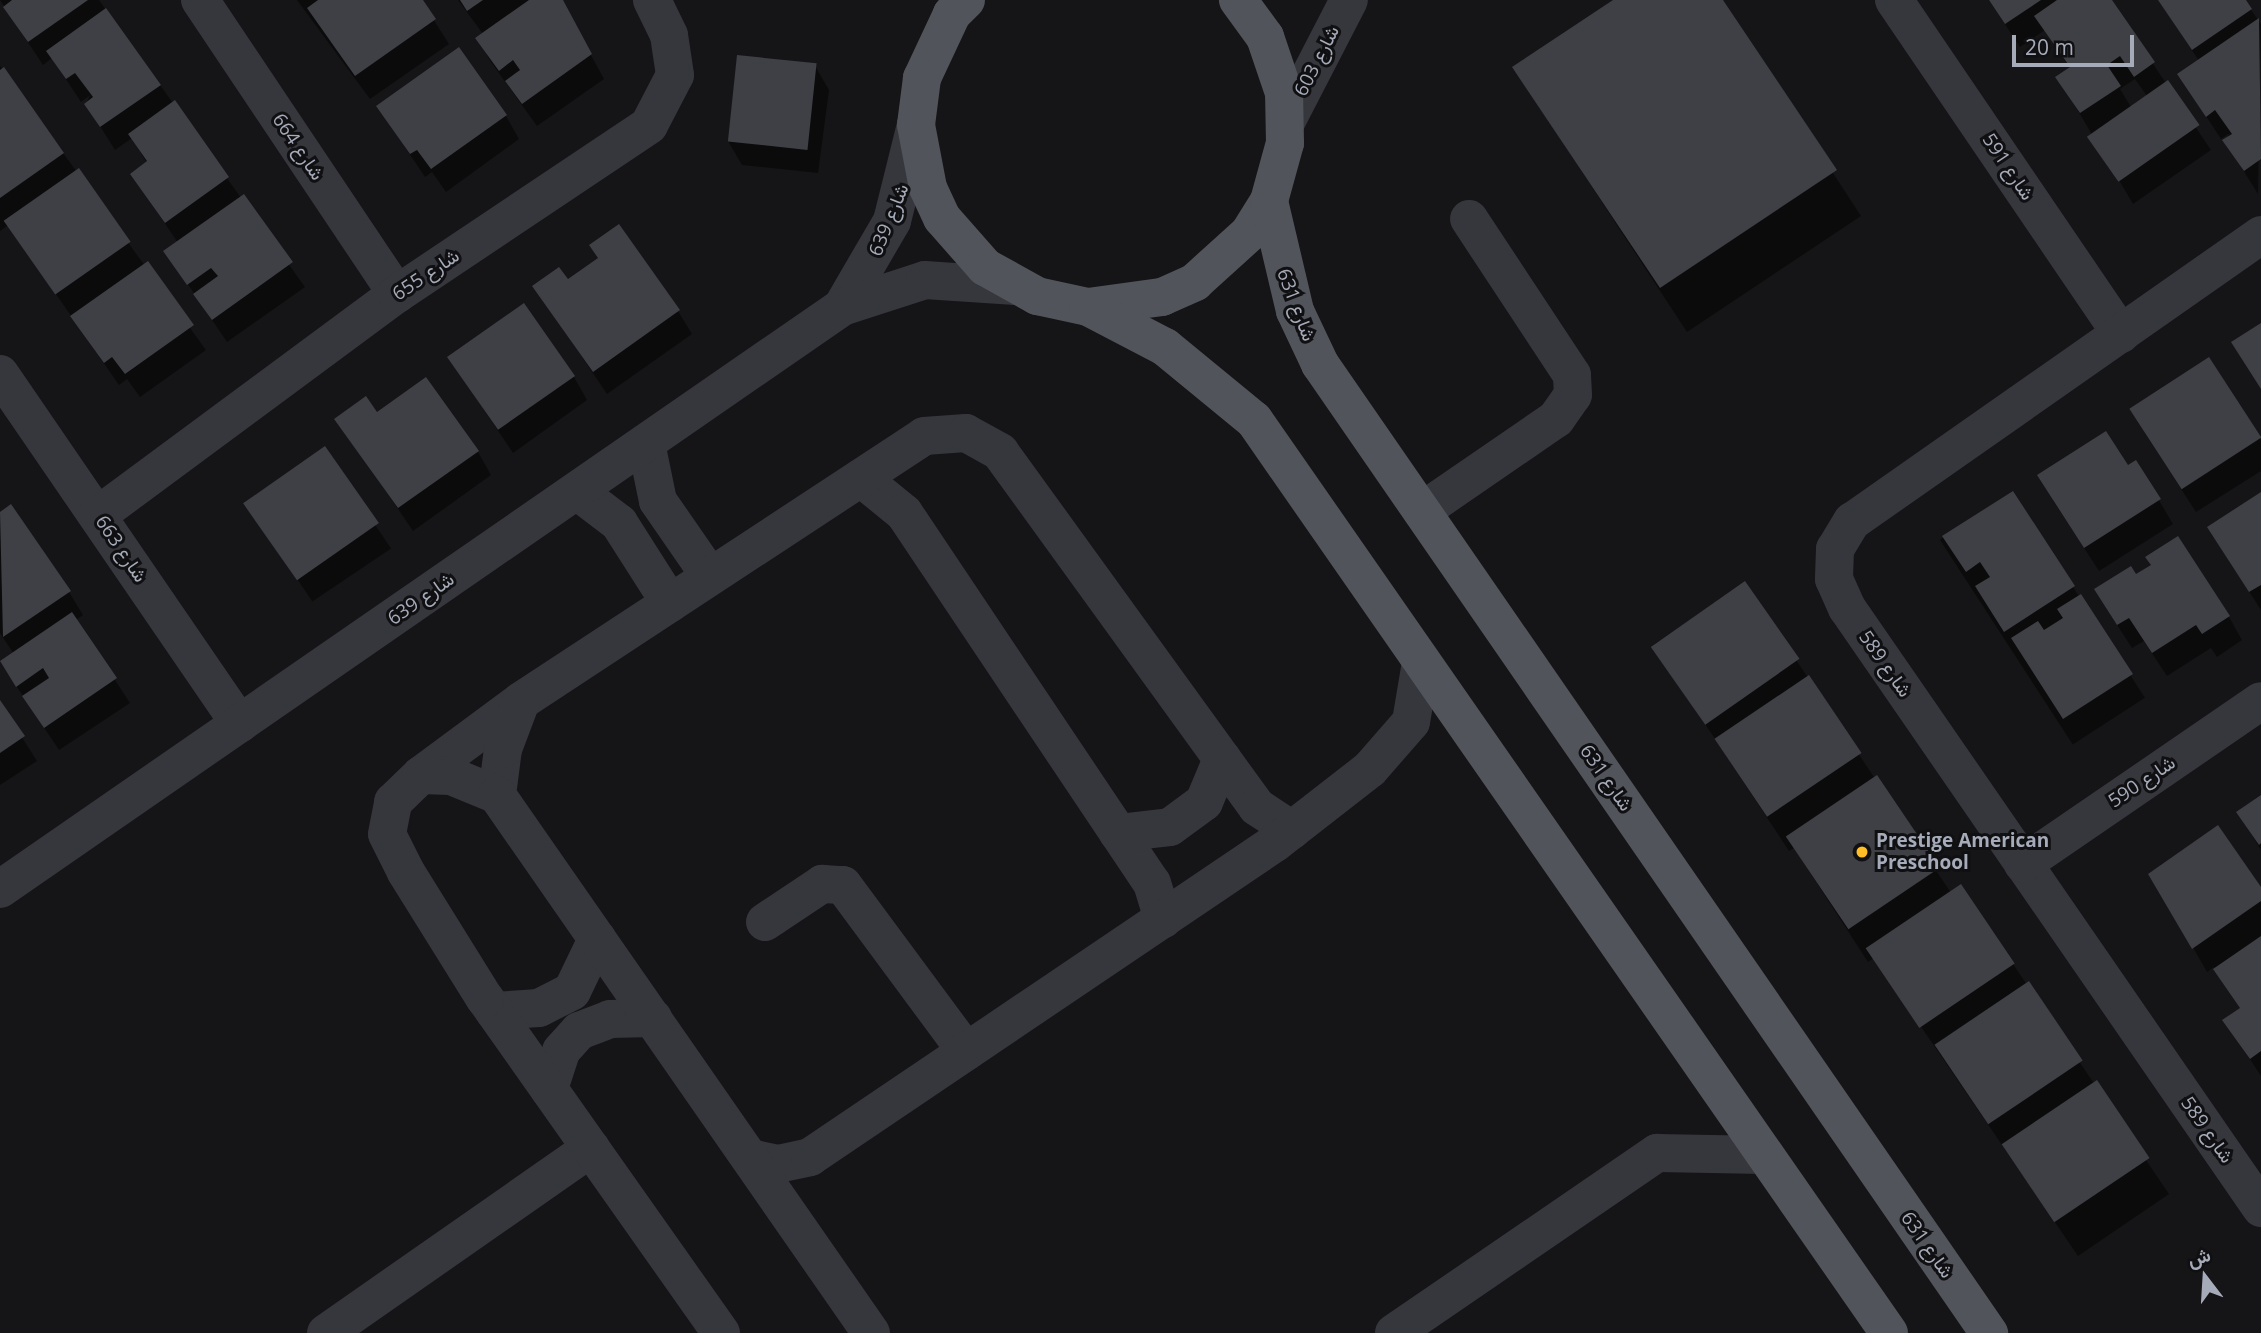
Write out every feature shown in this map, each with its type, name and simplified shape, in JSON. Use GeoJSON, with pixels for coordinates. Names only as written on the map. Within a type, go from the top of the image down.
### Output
{"type":"FeatureCollection","features":[{"type":"Feature","properties":{"kind":"main road"},"geometry":{"type":"LineString","coordinates":[[930,0],[930,55],[916,125],[928,188],[942,218],[961,245],[1012,286],[1088,307],[1186,362],[1254,420],[1889,1333]]}},
{"type":"Feature","properties":{"kind":"main road"},"geometry":{"type":"LineString","coordinates":[[930,55],[966,0]]}},
{"type":"Feature","properties":{"kind":"main road"},"geometry":{"type":"LineString","coordinates":[[1088,307],[1162,298],[1195,282],[1249,233],[1269,201],[1286,122],[1276,64],[1238,0]]}},
{"type":"Feature","properties":{"kind":"main road","name":"شارع 631"},"geometry":{"type":"LineString","coordinates":[[1269,201],[1285,279],[1320,364],[1989,1333]]}},
{"type":"Feature","properties":{"kind":"street","name":"شارع 664"},"geometry":{"type":"LineString","coordinates":[[200,0],[397,294]]}},
{"type":"Feature","properties":{"kind":"street","name":"شارع 655"},"geometry":{"type":"LineString","coordinates":[[99,515],[397,294],[649,125],[676,75],[670,36],[652,0]]}},
{"type":"Feature","properties":{"kind":"street","name":"شارع 603"},"geometry":{"type":"LineString","coordinates":[[1286,122],[1349,0]]}},
{"type":"Feature","properties":{"kind":"street","name":"شارع 591"},"geometry":{"type":"LineString","coordinates":[[1895,0],[2121,334]]}},
{"type":"Feature","properties":{"kind":"street","name":"شارع 639"},"geometry":{"type":"LineString","coordinates":[[842,307],[892,222],[916,125]]}},
{"type":"Feature","properties":{"kind":"street"},"geometry":{"type":"LineString","coordinates":[[1422,511],[1556,419],[1573,395],[1572,375],[1469,219]]}},
{"type":"Feature","properties":{"kind":"street","name":"شارع 589"},"geometry":{"type":"LineString","coordinates":[[2261,235],[1852,521],[1835,549],[1834,579],[1847,608],[2261,1208]]}},
{"type":"Feature","properties":{"kind":"street","name":"شارع 639"},"geometry":{"type":"LineString","coordinates":[[0,889],[842,307],[925,280],[1012,286]]}},
{"type":"Feature","properties":{"kind":"street","name":"شارع 663"},"geometry":{"type":"LineString","coordinates":[[0,374],[240,724]]}},
{"type":"Feature","properties":{"kind":"street"},"geometry":{"type":"LineString","coordinates":[[721,1333],[494,1011],[387,834],[393,802],[421,775],[521,701],[924,436],[966,433],[1000,452],[1257,807],[1292,830]]}},
{"type":"Feature","properties":{"kind":"street"},"geometry":{"type":"LineString","coordinates":[[646,443],[658,501],[710,576]]}},
{"type":"Feature","properties":{"kind":"street"},"geometry":{"type":"LineString","coordinates":[[860,478],[904,513],[1152,883],[1163,919]]}},
{"type":"Feature","properties":{"kind":"street"},"geometry":{"type":"LineString","coordinates":[[577,491],[620,523],[670,603]]}},
{"type":"Feature","properties":{"kind":"street"},"geometry":{"type":"LineString","coordinates":[[750,1158],[778,1164],[810,1157],[1292,830],[1370,769],[1410,722],[1421,662]]}},
{"type":"Feature","properties":{"kind":"street"},"geometry":{"type":"LineString","coordinates":[[497,795],[503,749],[521,701]]}},
{"type":"Feature","properties":{"kind":"street","name":"شارع 590"},"geometry":{"type":"LineString","coordinates":[[2023,864],[2261,701]]}},
{"type":"Feature","properties":{"kind":"street"},"geometry":{"type":"LineString","coordinates":[[1118,833],[1170,827],[1204,802],[1222,759]]}},
{"type":"Feature","properties":{"kind":"street"},"geometry":{"type":"LineString","coordinates":[[421,775],[463,779],[497,795],[871,1333]]}},
{"type":"Feature","properties":{"kind":"street"},"geometry":{"type":"LineString","coordinates":[[765,922],[822,884],[843,885],[966,1051]]}},
{"type":"Feature","properties":{"kind":"street"},"geometry":{"type":"LineString","coordinates":[[494,1011],[539,1008],[572,991],[597,939]]}},
{"type":"Feature","properties":{"kind":"street"},"geometry":{"type":"LineString","coordinates":[[549,1089],[561,1051],[579,1031],[610,1019],[653,1018]]}},
{"type":"Feature","properties":{"kind":"street"},"geometry":{"type":"LineString","coordinates":[[326,1333],[591,1148]]}},
{"type":"Feature","properties":{"kind":"street"},"geometry":{"type":"LineString","coordinates":[[1394,1333],[1657,1153],[1766,1156]]}},
{"type":"Feature","properties":{"kind":"building"},"geometry":{"type":"Polygon","coordinates":[[[12,0],[88,0],[28,42],[3,7],[12,0]]]}},
{"type":"Feature","properties":{"kind":"building"},"geometry":{"type":"Polygon","coordinates":[[[318,0],[423,0],[436,19],[355,76],[307,8],[318,0]]]}},
{"type":"Feature","properties":{"kind":"building"},"geometry":{"type":"Polygon","coordinates":[[[460,0],[483,0],[467,11],[460,0]]]}},
{"type":"Feature","properties":{"kind":"building"},"geometry":{"type":"Polygon","coordinates":[[[529,0],[563,0],[592,54],[522,104],[505,81],[520,70],[513,60],[499,71],[475,38],[529,0]]]}},
{"type":"Feature","properties":{"kind":"building"},"geometry":{"type":"Polygon","coordinates":[[[1613,0],[1723,0],[1837,170],[1660,288],[1512,67],[1613,0]]]}},
{"type":"Feature","properties":{"kind":"building"},"geometry":{"type":"Polygon","coordinates":[[[1989,0],[2041,0],[2005,24],[1989,0]]]}},
{"type":"Feature","properties":{"kind":"building"},"geometry":{"type":"Polygon","coordinates":[[[2057,0],[2112,0],[2155,62],[2134,77],[2120,56],[2107,65],[2121,86],[2080,113],[2055,77],[2070,67],[2034,16],[2057,0]]]}},
{"type":"Feature","properties":{"kind":"building"},"geometry":{"type":"Polygon","coordinates":[[[2158,0],[2246,0],[2252,9],[2192,50],[2158,0]]]}},
{"type":"Feature","properties":{"kind":"building"},"geometry":{"type":"Polygon","coordinates":[[[106,8],[161,85],[100,127],[84,104],[93,97],[75,73],[66,79],[46,51],[106,8]]]}},
{"type":"Feature","properties":{"kind":"building"},"geometry":{"type":"Polygon","coordinates":[[[2259,18],[2261,159],[2244,171],[2222,140],[2232,134],[2215,110],[2206,117],[2177,74],[2259,18]]]}},
{"type":"Feature","properties":{"kind":"building"},"geometry":{"type":"Polygon","coordinates":[[[459,47],[507,115],[431,169],[417,150],[410,154],[376,106],[459,47]]]}},
{"type":"Feature","properties":{"kind":"building"},"geometry":{"type":"Polygon","coordinates":[[[737,55],[817,63],[807,150],[728,142],[737,55]]]}},
{"type":"Feature","properties":{"kind":"building"},"geometry":{"type":"Polygon","coordinates":[[[4,67],[64,153],[0,198],[0,70],[4,67]]]}},
{"type":"Feature","properties":{"kind":"building"},"geometry":{"type":"Polygon","coordinates":[[[2168,80],[2200,125],[2118,182],[2087,137],[2168,80]]]}},
{"type":"Feature","properties":{"kind":"building"},"geometry":{"type":"Polygon","coordinates":[[[175,100],[229,177],[165,223],[130,174],[147,161],[128,134],[175,100]]]}},
{"type":"Feature","properties":{"kind":"building"},"geometry":{"type":"Polygon","coordinates":[[[79,168],[131,242],[55,294],[4,221],[79,168]]]}},
{"type":"Feature","properties":{"kind":"building"},"geometry":{"type":"Polygon","coordinates":[[[244,194],[293,262],[212,320],[193,294],[218,276],[211,268],[187,285],[163,251],[244,194]]]}},
{"type":"Feature","properties":{"kind":"building"},"geometry":{"type":"Polygon","coordinates":[[[619,224],[680,310],[593,372],[532,286],[559,267],[568,279],[598,258],[589,245],[619,224]]]}},
{"type":"Feature","properties":{"kind":"building"},"geometry":{"type":"Polygon","coordinates":[[[148,261],[194,325],[125,374],[112,357],[104,363],[70,316],[148,261]]]}},
{"type":"Feature","properties":{"kind":"building"},"geometry":{"type":"Polygon","coordinates":[[[524,303],[575,376],[498,430],[447,357],[524,303]]]}},
{"type":"Feature","properties":{"kind":"building"},"geometry":{"type":"Polygon","coordinates":[[[2261,323],[2261,389],[2231,342],[2261,323]]]}},
{"type":"Feature","properties":{"kind":"building"},"geometry":{"type":"Polygon","coordinates":[[[2209,357],[2261,438],[2182,489],[2129,409],[2209,357]]]}},
{"type":"Feature","properties":{"kind":"building"},"geometry":{"type":"Polygon","coordinates":[[[426,377],[479,451],[398,508],[334,419],[366,396],[377,412],[426,377]]]}},
{"type":"Feature","properties":{"kind":"building"},"geometry":{"type":"Polygon","coordinates":[[[2106,431],[2128,465],[2136,460],[2161,499],[2084,548],[2037,475],[2106,431]]]}},
{"type":"Feature","properties":{"kind":"building"},"geometry":{"type":"Polygon","coordinates":[[[325,446],[379,523],[297,580],[243,503],[325,446]]]}},
{"type":"Feature","properties":{"kind":"building"},"geometry":{"type":"Polygon","coordinates":[[[2013,491],[2075,586],[2004,632],[1975,586],[1990,577],[1980,562],[1966,572],[1942,536],[2013,491]]]}},
{"type":"Feature","properties":{"kind":"building"},"geometry":{"type":"Polygon","coordinates":[[[2261,492],[2261,585],[2249,592],[2207,527],[2261,492]]]}},
{"type":"Feature","properties":{"kind":"building"},"geometry":{"type":"Polygon","coordinates":[[[11,504],[71,591],[3,637],[0,512],[11,504]]]}},
{"type":"Feature","properties":{"kind":"building"},"geometry":{"type":"Polygon","coordinates":[[[2178,536],[2230,616],[2202,634],[2196,625],[2152,653],[2129,618],[2117,625],[2094,589],[2131,566],[2136,574],[2151,565],[2145,557],[2178,536]]]}},
{"type":"Feature","properties":{"kind":"building"},"geometry":{"type":"Polygon","coordinates":[[[1745,581],[1799,659],[1705,725],[1651,647],[1745,581]]]}},
{"type":"Feature","properties":{"kind":"building"},"geometry":{"type":"Polygon","coordinates":[[[2081,594],[2133,674],[2063,719],[2011,638],[2038,621],[2044,630],[2063,618],[2057,609],[2081,594]]]}},
{"type":"Feature","properties":{"kind":"building"},"geometry":{"type":"Polygon","coordinates":[[[72,612],[117,678],[44,728],[22,696],[49,678],[43,668],[16,687],[0,661],[72,612]]]}},
{"type":"Feature","properties":{"kind":"building"},"geometry":{"type":"Polygon","coordinates":[[[1809,675],[1862,753],[1767,817],[1714,739],[1809,675]]]}},
{"type":"Feature","properties":{"kind":"building"},"geometry":{"type":"Polygon","coordinates":[[[0,700],[25,736],[0,753],[0,700]]]}},
{"type":"Feature","properties":{"kind":"building","name":"Prestige American Preschool"},"geometry":{"type":"Polygon","coordinates":[[[1877,775],[1940,868],[1848,929],[1786,837],[1877,775]]]}},
{"type":"Feature","properties":{"kind":"building"},"geometry":{"type":"Polygon","coordinates":[[[2261,795],[2261,843],[2259,845],[2236,812],[2261,795]]]}},
{"type":"Feature","properties":{"kind":"building"},"geometry":{"type":"Polygon","coordinates":[[[2218,825],[2261,887],[2261,901],[2192,949],[2148,874],[2218,825]]]}},
{"type":"Feature","properties":{"kind":"building"},"geometry":{"type":"Polygon","coordinates":[[[1961,884],[2015,964],[1919,1028],[1866,948],[1961,884]]]}},
{"type":"Feature","properties":{"kind":"building"},"geometry":{"type":"Polygon","coordinates":[[[2261,936],[2261,1051],[2250,1059],[2222,1020],[2240,1008],[2213,969],[2261,936]]]}},
{"type":"Feature","properties":{"kind":"building"},"geometry":{"type":"Polygon","coordinates":[[[2029,981],[2083,1061],[1988,1124],[1934,1045],[2029,981]]]}},
{"type":"Feature","properties":{"kind":"building"},"geometry":{"type":"Polygon","coordinates":[[[2097,1080],[2150,1158],[2054,1222],[2002,1144],[2097,1080]]]}},
{"type":"Feature","properties":{"kind":"place","name":"Prestige American Preschool"},"geometry":{"type":"Point","coordinates":[1862,852]}}]}
